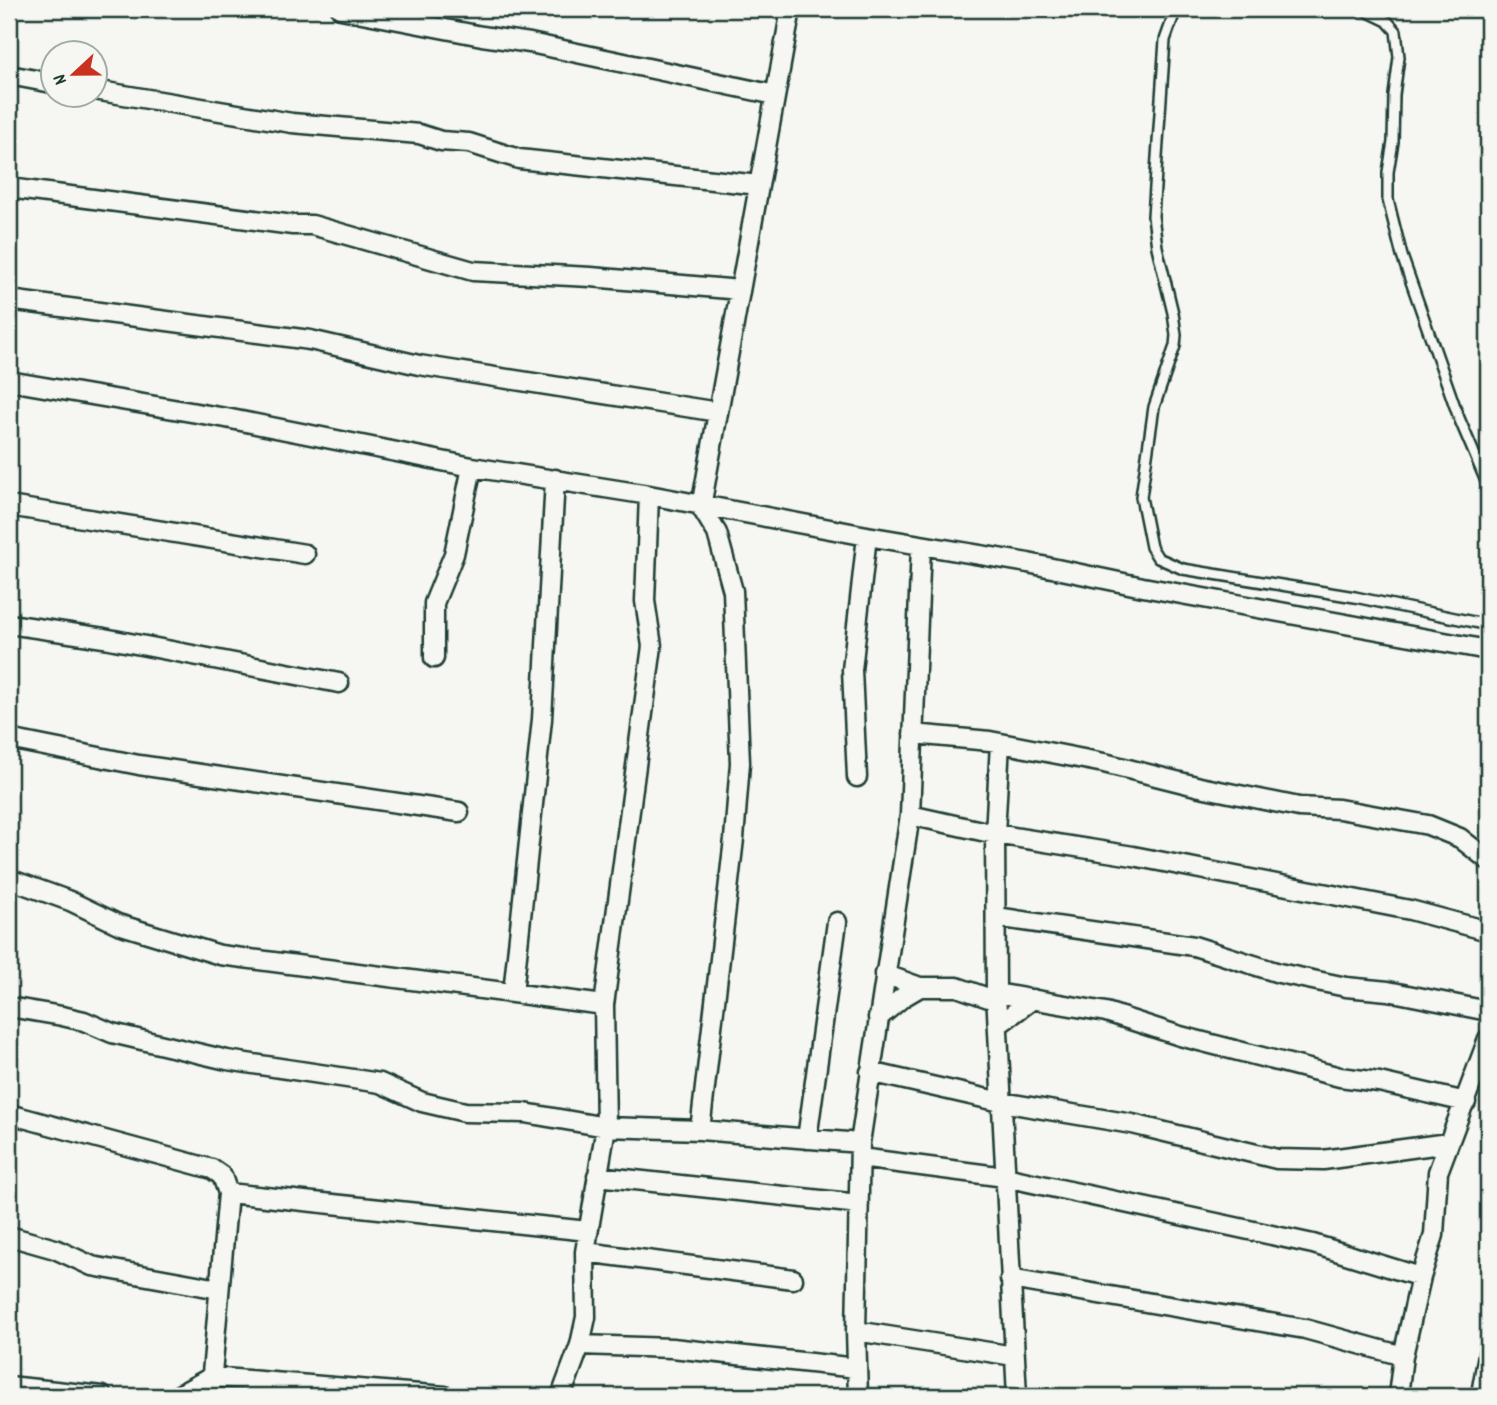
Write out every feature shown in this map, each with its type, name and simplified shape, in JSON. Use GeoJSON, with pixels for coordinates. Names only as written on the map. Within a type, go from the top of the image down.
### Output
{"type":"FeatureCollection","features":[{"type":"Feature","properties":{"kind":"street"},"geometry":{"type":"LineString","coordinates":[[341,9],[530,43],[775,95]]}},
{"type":"Feature","properties":{"kind":"street"},"geometry":{"type":"LineString","coordinates":[[699,1130],[734,839],[740,763],[733,591],[717,533],[701,507],[791,9]]}},
{"type":"Feature","properties":{"kind":"street"},"geometry":{"type":"LineString","coordinates":[[9,75],[38,80]]}},
{"type":"Feature","properties":{"kind":"street"},"geometry":{"type":"LineString","coordinates":[[108,92],[292,122],[419,134],[441,141],[468,143],[519,159],[759,185]]}},
{"type":"Feature","properties":{"kind":"street"},"geometry":{"type":"LineString","coordinates":[[9,188],[293,225],[312,225],[473,271],[740,290]]}},
{"type":"Feature","properties":{"kind":"street"},"geometry":{"type":"LineString","coordinates":[[9,300],[310,340],[419,365],[718,412]]}},
{"type":"Feature","properties":{"kind":"street"},"geometry":{"type":"LineString","coordinates":[[9,382],[226,418],[472,467],[649,495],[867,537],[1028,563],[1143,587],[1488,650]]}},
{"type":"Feature","properties":{"kind":"street"},"geometry":{"type":"LineString","coordinates":[[434,658],[434,603],[454,554],[472,467]]}},
{"type":"Feature","properties":{"kind":"street"},"geometry":{"type":"LineString","coordinates":[[513,993],[542,719],[555,479]]}},
{"type":"Feature","properties":{"kind":"street"},"geometry":{"type":"LineString","coordinates":[[561,1396],[580,1345],[586,1317],[584,1252],[606,1127],[604,1005],[647,673],[651,660],[651,629],[645,601],[649,495]]}},
{"type":"Feature","properties":{"kind":"street"},"geometry":{"type":"LineString","coordinates":[[9,506],[305,554]]}},
{"type":"Feature","properties":{"kind":"street"},"geometry":{"type":"LineString","coordinates":[[857,777],[852,670],[867,537]]}},
{"type":"Feature","properties":{"kind":"street"},"geometry":{"type":"LineString","coordinates":[[858,1396],[856,1331],[860,1150],[884,974],[910,816],[922,546]]}},
{"type":"Feature","properties":{"kind":"street"},"geometry":{"type":"LineString","coordinates":[[9,624],[104,638],[339,682]]}},
{"type":"Feature","properties":{"kind":"street"},"geometry":{"type":"LineString","coordinates":[[913,734],[1000,743],[1104,763],[1200,788],[1299,807],[1339,809],[1428,825],[1460,838],[1488,860]]}},
{"type":"Feature","properties":{"kind":"street"},"geometry":{"type":"LineString","coordinates":[[9,739],[139,765],[459,813]]}},
{"type":"Feature","properties":{"kind":"street"},"geometry":{"type":"LineString","coordinates":[[1000,743],[995,834],[996,997],[1017,1396]]}},
{"type":"Feature","properties":{"kind":"street"},"geometry":{"type":"LineString","coordinates":[[910,816],[1383,905],[1488,931]]}},
{"type":"Feature","properties":{"kind":"street"},"geometry":{"type":"LineString","coordinates":[[9,879],[70,901],[118,924],[220,955],[604,1005]]}},
{"type":"Feature","properties":{"kind":"street"},"geometry":{"type":"LineString","coordinates":[[996,917],[1194,946],[1300,977],[1346,987],[1388,990],[1488,1011]]}},
{"type":"Feature","properties":{"kind":"street"},"geometry":{"type":"LineString","coordinates":[[807,1139],[837,922]]}},
{"type":"Feature","properties":{"kind":"street"},"geometry":{"type":"LineString","coordinates":[[884,974],[920,987],[957,987],[996,997],[1034,999],[1107,1012],[1180,1036],[1340,1077],[1379,1082],[1466,1102]]}},
{"type":"Feature","properties":{"kind":"street"},"geometry":{"type":"LineString","coordinates":[[878,1018],[920,987]]}},
{"type":"Feature","properties":{"kind":"street"},"geometry":{"type":"LineString","coordinates":[[998,1025],[1034,999]]}},
{"type":"Feature","properties":{"kind":"street"},"geometry":{"type":"LineString","coordinates":[[9,1007],[84,1021],[112,1033],[227,1060],[380,1083],[422,1102],[465,1112],[525,1113],[606,1127],[699,1130],[807,1139],[1005,1177],[1313,1244],[1421,1277]]}},
{"type":"Feature","properties":{"kind":"street"},"geometry":{"type":"LineString","coordinates":[[1398,1396],[1403,1356],[1421,1277],[1434,1235],[1438,1172],[1488,1040]]}},
{"type":"Feature","properties":{"kind":"street"},"geometry":{"type":"LineString","coordinates":[[870,1072],[1001,1102],[1132,1124],[1277,1159],[1323,1160],[1448,1143]]}},
{"type":"Feature","properties":{"kind":"street"},"geometry":{"type":"LineString","coordinates":[[9,1114],[212,1169],[222,1176],[228,1193],[210,1396]]}},
{"type":"Feature","properties":{"kind":"street"},"geometry":{"type":"LineString","coordinates":[[597,1176],[859,1204]]}},
{"type":"Feature","properties":{"kind":"street"},"geometry":{"type":"LineString","coordinates":[[228,1193],[588,1231]]}},
{"type":"Feature","properties":{"kind":"street"},"geometry":{"type":"LineString","coordinates":[[9,1236],[55,1248],[92,1266],[219,1289]]}},
{"type":"Feature","properties":{"kind":"street"},"geometry":{"type":"LineString","coordinates":[[584,1252],[793,1279]]}},
{"type":"Feature","properties":{"kind":"street"},"geometry":{"type":"LineString","coordinates":[[1010,1279],[1305,1329],[1403,1356]]}},
{"type":"Feature","properties":{"kind":"street"},"geometry":{"type":"LineString","coordinates":[[856,1331],[1014,1356]]}},
{"type":"Feature","properties":{"kind":"street"},"geometry":{"type":"LineString","coordinates":[[580,1345],[672,1348],[857,1368]]}},
{"type":"Feature","properties":{"kind":"street"},"geometry":{"type":"LineString","coordinates":[[177,1396],[211,1377],[444,1396]]}},
{"type":"Feature","properties":{"kind":"street"},"geometry":{"type":"LineString","coordinates":[[9,1386],[102,1396]]}},
{"type":"Feature","properties":{"kind":"lane"},"geometry":{"type":"LineString","coordinates":[[1176,9],[1165,40],[1153,216],[1157,247],[1176,326],[1175,346],[1154,407],[1141,497],[1151,547],[1158,558],[1183,569],[1355,597],[1488,625]]}},
{"type":"Feature","properties":{"kind":"lane"},"geometry":{"type":"LineString","coordinates":[[1354,9],[1364,9],[1387,21],[1396,31],[1399,57],[1394,95],[1393,142],[1388,172],[1388,200],[1402,256],[1459,418],[1488,486]]}},
{"type":"Feature","properties":{"kind":"lane"},"geometry":{"type":"LineString","coordinates":[[1476,1396],[1488,1329]]}}]}
